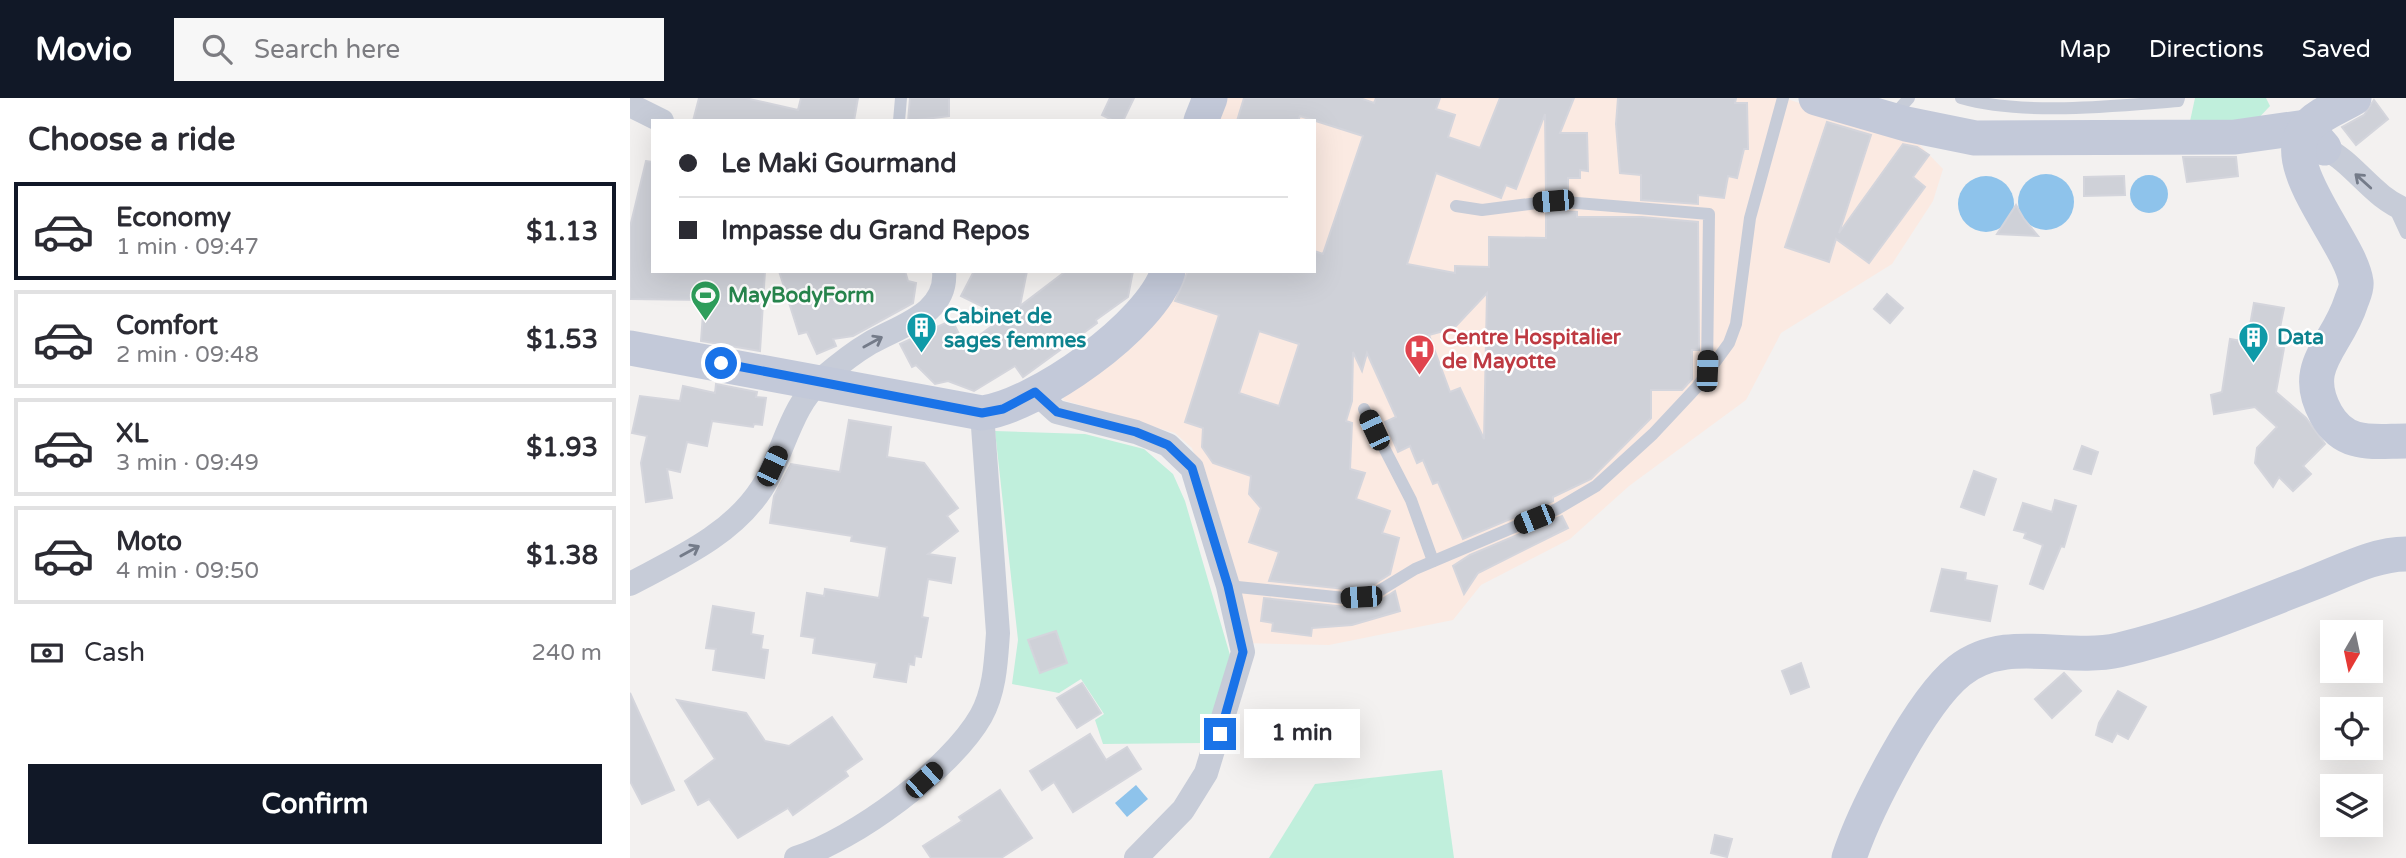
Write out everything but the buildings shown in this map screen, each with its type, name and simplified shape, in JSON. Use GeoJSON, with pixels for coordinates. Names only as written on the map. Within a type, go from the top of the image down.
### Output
{"type":"FeatureCollection","features":[{"type":"Feature","properties":{"kind":"street"},"geometry":{"type":"LineString","coordinates":[[1202,119],[1210,98]]}},
{"type":"Feature","properties":{"kind":"street"},"geometry":{"type":"LineString","coordinates":[[1822,99],[1900,109],[1975,138],[2125,121],[2235,137],[2310,143],[2399,207]]}},
{"type":"Feature","properties":{"kind":"street"},"geometry":{"type":"LineString","coordinates":[[2310,143],[2335,122],[2353,99]]}},
{"type":"Feature","properties":{"kind":"street"},"geometry":{"type":"LineString","coordinates":[[630,105],[658,119]]}},
{"type":"Feature","properties":{"kind":"street"},"geometry":{"type":"LineString","coordinates":[[2310,143],[2351,225],[2365,264],[2362,292],[2349,309],[2315,372],[2316,395],[2330,422],[2341,432],[2381,444],[2406,441]]}},
{"type":"Feature","properties":{"kind":"street"},"geometry":{"type":"LineString","coordinates":[[630,584],[707,542],[741,514],[762,488],[805,395],[818,381],[862,348],[932,307],[943,291],[944,273]]}},
{"type":"Feature","properties":{"kind":"street"},"geometry":{"type":"LineString","coordinates":[[630,348],[982,413],[1003,409],[1035,392],[1077,367],[1129,328],[1146,312],[1167,273]]}},
{"type":"Feature","properties":{"kind":"street"},"geometry":{"type":"LineString","coordinates":[[1035,392],[1057,412],[1136,432],[1168,445],[1192,468],[1228,586],[1243,652],[1226,715],[1200,782],[1182,810],[1136,858]]}},
{"type":"Feature","properties":{"kind":"street"},"geometry":{"type":"LineString","coordinates":[[796,858],[815,852],[849,832],[924,780],[970,733],[990,696],[998,633],[982,413]]}},
{"type":"Feature","properties":{"kind":"street"},"geometry":{"type":"LineString","coordinates":[[1849,858],[1867,812],[1922,716],[1959,671],[1980,659],[2016,650],[2100,653],[2137,645],[2381,557],[2406,554]]}},
{"type":"Feature","properties":{"kind":"lane"},"geometry":{"type":"LineString","coordinates":[[899,119],[901,98]]}},
{"type":"Feature","properties":{"kind":"lane"},"geometry":{"type":"LineString","coordinates":[[1228,586],[1335,598],[1374,594],[1433,561],[1557,509],[1596,486],[1653,434],[1697,387],[1729,343],[1736,324],[1750,218],[1783,98]]}},
{"type":"Feature","properties":{"kind":"lane"},"geometry":{"type":"LineString","coordinates":[[1961,98],[1981,104],[2125,121],[2178,101],[2179,98]]}},
{"type":"Feature","properties":{"kind":"lane"},"geometry":{"type":"LineString","coordinates":[[1456,206],[1482,210],[1553,201],[1709,214],[1707,371]]}},
{"type":"Feature","properties":{"kind":"lane"},"geometry":{"type":"LineString","coordinates":[[2399,207],[2406,233]]}},
{"type":"Feature","properties":{"kind":"lane"},"geometry":{"type":"LineString","coordinates":[[1364,409],[1411,500],[1433,561]]}},
{"type":"Feature","properties":{"kind":"shaded area","name":"Centre Hospitalier de Mayotte"},"geometry":{"type":"Polygon","coordinates":[[[1224,98],[1784,98],[1915,140],[1943,169],[1933,201],[1892,264],[1781,333],[1746,400],[1629,486],[1570,539],[1481,585],[1453,620],[1329,645],[1243,643],[1200,468],[1192,448],[1175,433],[1063,400],[1066,388],[1174,273],[1316,273],[1316,119],[1216,119],[1224,98]]]}},
{"type":"Feature","properties":{"kind":"green space"},"geometry":{"type":"Polygon","coordinates":[[[2195,98],[2266,98],[2270,106],[2251,126],[2189,126],[2195,98]]]}},
{"type":"Feature","properties":{"kind":"green space"},"geometry":{"type":"Polygon","coordinates":[[[995,431],[1085,434],[1144,449],[1173,474],[1185,501],[1230,655],[1204,743],[1103,744],[1095,720],[1104,714],[1081,679],[1059,693],[1012,684],[1018,640],[995,431]]]}},
{"type":"Feature","properties":{"kind":"green space"},"geometry":{"type":"Polygon","coordinates":[[[1442,770],[1454,858],[1269,858],[1315,784],[1442,770]]]}},
{"type":"Feature","properties":{"kind":"water"},"geometry":{"type":"Polygon","coordinates":[[[2046,174],[2066,182],[2074,202],[2066,222],[2046,230],[2026,222],[2018,202],[2026,182],[2046,174]]]}},
{"type":"Feature","properties":{"kind":"water"},"geometry":{"type":"Polygon","coordinates":[[[2149,175],[2163,180],[2168,194],[2163,208],[2149,213],[2135,208],[2130,194],[2135,180],[2149,175]]]}},
{"type":"Feature","properties":{"kind":"water"},"geometry":{"type":"Polygon","coordinates":[[[1986,176],[1997,178],[2006,184],[2012,193],[2012,215],[2006,224],[1997,230],[1986,232],[1975,230],[1966,224],[1960,215],[1958,204],[1960,193],[1966,184],[1975,178],[1986,176]]]}},
{"type":"Feature","properties":{"kind":"water"},"geometry":{"type":"Polygon","coordinates":[[[1136,785],[1148,799],[1127,817],[1115,803],[1136,785]]]}},
{"type":"Feature","properties":{"kind":"place","name":"MayBodyForm"},"geometry":{"type":"Point","coordinates":[705,322]}},
{"type":"Feature","properties":{"kind":"place","name":"Cabinet de sages femmes"},"geometry":{"type":"Point","coordinates":[921,355]}},
{"type":"Feature","properties":{"kind":"place","name":"Data"},"geometry":{"type":"Point","coordinates":[2254,364]}},
{"type":"Feature","properties":{"kind":"place","name":"Centre Hospitalier de Mayotte"},"geometry":{"type":"Point","coordinates":[1419,376]}},
{"type":"Feature","properties":{"kind":"route"},"geometry":{"type":"LineString","coordinates":[[721,363],[982,413],[1003,409],[1035,392],[1057,412],[1136,432],[1168,445],[1192,468],[1228,586],[1243,652],[1220,734]]}}]}
